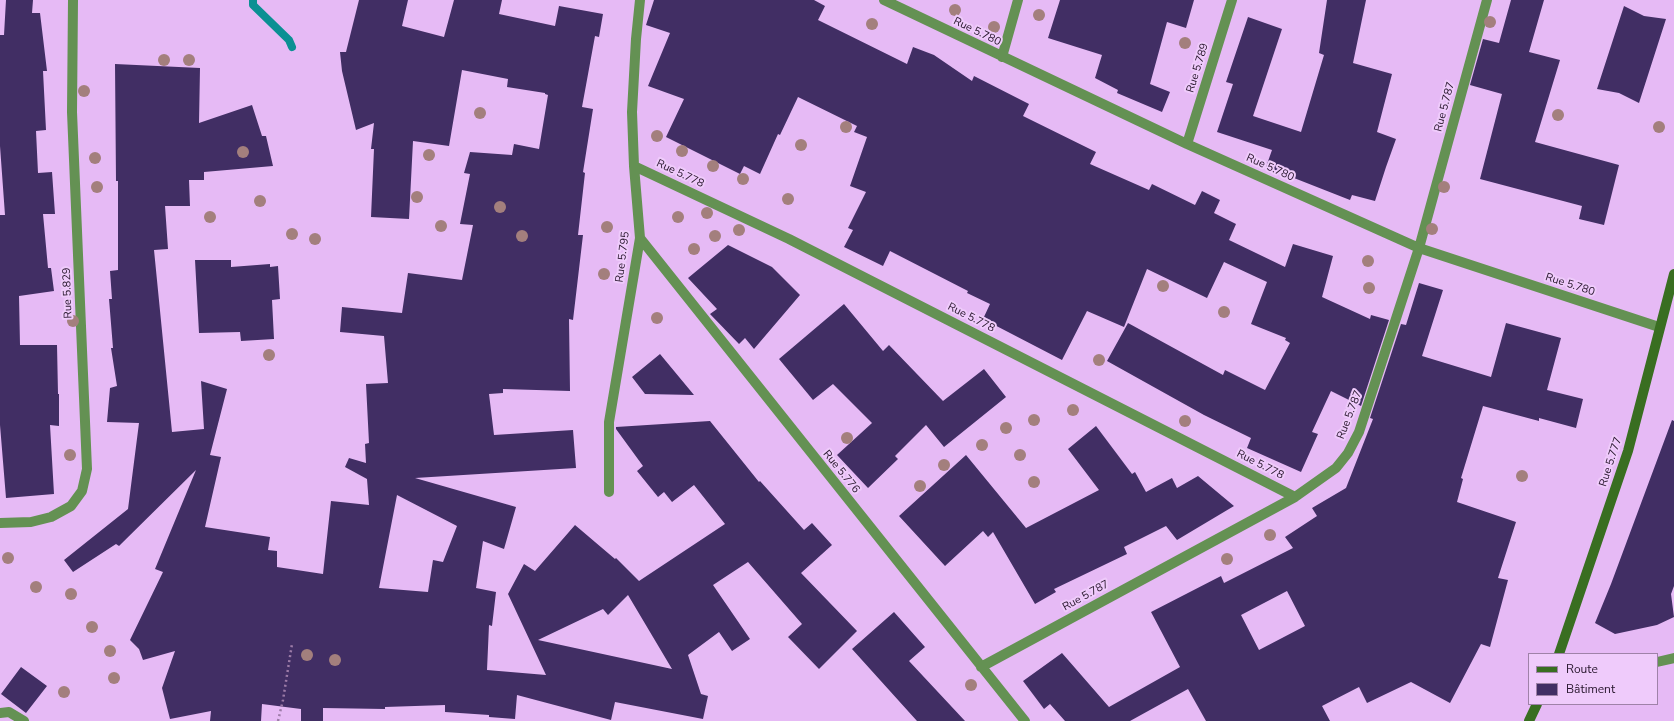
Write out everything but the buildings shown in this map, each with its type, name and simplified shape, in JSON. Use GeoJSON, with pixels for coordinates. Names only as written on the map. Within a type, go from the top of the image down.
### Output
{"type":"FeatureCollection","features":[{"type":"Feature","properties":{"kind":"main road","name":"Rue 5.777"},"geometry":{"type":"LineString","coordinates":[[1559,653],[1628,450],[1674,274]]}},
{"type":"Feature","properties":{"kind":"main road"},"geometry":{"type":"LineString","coordinates":[[1529,721],[1537,705]]}},
{"type":"Feature","properties":{"kind":"street","name":"Rue 5.829"},"geometry":{"type":"LineString","coordinates":[[0,523],[31,522],[51,517],[71,506],[82,491],[87,468],[72,112],[72,0]]}},
{"type":"Feature","properties":{"kind":"street","name":"Rue 5.795"},"geometry":{"type":"LineString","coordinates":[[609,492],[609,422],[640,238],[634,166],[632,112],[636,39],[640,0]]}},
{"type":"Feature","properties":{"kind":"street","name":"Rue 5.780"},"geometry":{"type":"LineString","coordinates":[[884,0],[1187,144],[1419,248],[1659,328]]}},
{"type":"Feature","properties":{"kind":"street"},"geometry":{"type":"LineString","coordinates":[[1002,57],[1018,0]]}},
{"type":"Feature","properties":{"kind":"street","name":"Rue 5.789"},"geometry":{"type":"LineString","coordinates":[[1187,144],[1232,0]]}},
{"type":"Feature","properties":{"kind":"street","name":"Rue 5.787"},"geometry":{"type":"LineString","coordinates":[[981,667],[1295,497],[1336,468],[1348,453],[1359,432],[1419,248],[1487,0]]}},
{"type":"Feature","properties":{"kind":"street","name":"Rue 5.778"},"geometry":{"type":"LineString","coordinates":[[634,166],[796,242],[1295,497]]}},
{"type":"Feature","properties":{"kind":"street","name":"Rue 5.776"},"geometry":{"type":"LineString","coordinates":[[640,238],[1025,721]]}},
{"type":"Feature","properties":{"kind":"street"},"geometry":{"type":"LineString","coordinates":[[1658,662],[1674,658]]}},
{"type":"Feature","properties":{"kind":"street"},"geometry":{"type":"LineString","coordinates":[[0,713],[9,712],[24,721]]}},
{"type":"Feature","properties":{"kind":"path"},"geometry":{"type":"LineString","coordinates":[[278,721],[292,644]]}},
{"type":"Feature","properties":{"kind":"waterway"},"geometry":{"type":"LineString","coordinates":[[253,0],[253,5],[289,40],[292,47]]}}]}
